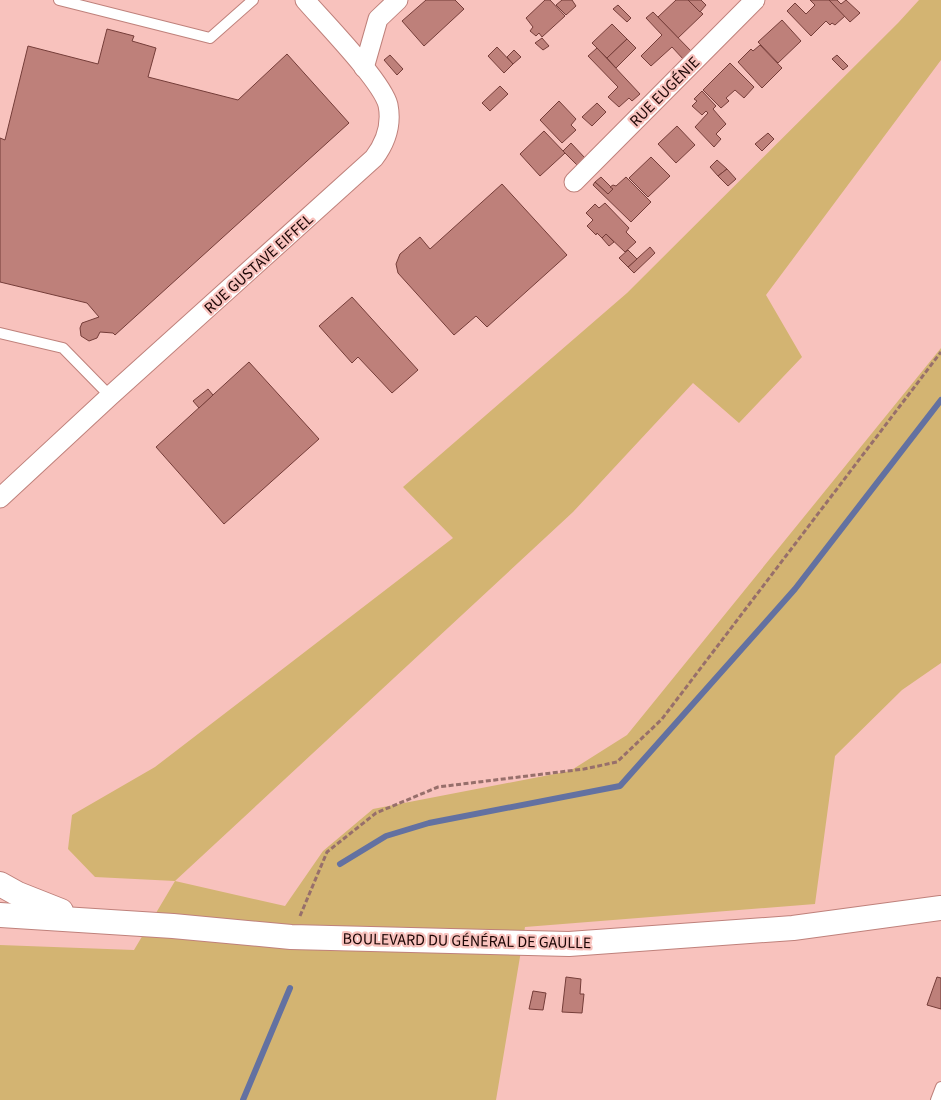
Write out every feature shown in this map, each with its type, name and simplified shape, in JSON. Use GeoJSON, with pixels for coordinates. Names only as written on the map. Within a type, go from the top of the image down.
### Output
{"type":"FeatureCollection","features":[{"type":"Feature","properties":{"kind":"street","name":"RUE GUSTAVE EIFFEL"},"geometry":{"type":"LineString","coordinates":[[0,498],[374,158],[384,146],[390,123],[388,103],[377,84],[305,0]]}},
{"type":"Feature","properties":{"kind":"street"},"geometry":{"type":"LineString","coordinates":[[364,68],[378,19],[398,0]]}},
{"type":"Feature","properties":{"kind":"street","name":"RUE EUGÉNIE"},"geometry":{"type":"LineString","coordinates":[[574,182],[754,0]]}},
{"type":"Feature","properties":{"kind":"street","name":"BOULEVARD DU GÉNÉRAL DE GAULLE"},"geometry":{"type":"LineString","coordinates":[[0,884],[18,894],[82,919]]}},
{"type":"Feature","properties":{"kind":"street","name":"BOULEVARD DU GÉNÉRAL DE GAULLE"},"geometry":{"type":"LineString","coordinates":[[0,915],[173,926],[291,938],[569,944],[793,928],[941,908]]}},
{"type":"Feature","properties":{"kind":"lane"},"geometry":{"type":"LineString","coordinates":[[59,0],[210,38],[253,0]]}},
{"type":"Feature","properties":{"kind":"lane"},"geometry":{"type":"LineString","coordinates":[[0,333],[62,348],[110,396]]}},
{"type":"Feature","properties":{"kind":"lane"},"geometry":{"type":"LineString","coordinates":[[936,1100],[941,1087]]}},
{"type":"Feature","properties":{"kind":"path"},"geometry":{"type":"LineString","coordinates":[[291,938],[327,852],[376,813],[438,787],[584,769],[617,762],[662,719],[941,352]]}},
{"type":"Feature","properties":{"kind":"shaded area"},"geometry":{"type":"Polygon","coordinates":[[[919,0],[941,0],[941,60],[766,295],[802,357],[739,423],[693,383],[573,512],[175,881],[95,877],[68,849],[72,815],[155,767],[453,538],[403,487],[627,293],[919,0]]]}},
{"type":"Feature","properties":{"kind":"shaded area"},"geometry":{"type":"Polygon","coordinates":[[[941,348],[941,663],[902,690],[835,756],[815,904],[525,927],[496,1100],[0,1100],[0,945],[134,950],[175,881],[285,906],[323,851],[373,809],[570,771],[627,735],[941,348]]]}},
{"type":"Feature","properties":{"kind":"building"},"geometry":{"type":"Polygon","coordinates":[[[426,0],[455,0],[464,9],[424,46],[402,21],[426,0]]]}},
{"type":"Feature","properties":{"kind":"building"},"geometry":{"type":"Polygon","coordinates":[[[545,0],[550,0],[565,16],[542,37],[539,33],[536,36],[530,31],[533,27],[526,18],[545,0]]]}},
{"type":"Feature","properties":{"kind":"building"},"geometry":{"type":"Polygon","coordinates":[[[562,0],[572,0],[576,6],[566,15],[556,5],[562,0]]]}},
{"type":"Feature","properties":{"kind":"building"},"geometry":{"type":"Polygon","coordinates":[[[676,0],[688,0],[703,14],[678,38],[658,17],[676,0]]]}},
{"type":"Feature","properties":{"kind":"building"},"geometry":{"type":"Polygon","coordinates":[[[688,0],[701,0],[706,5],[700,12],[688,0]]]}},
{"type":"Feature","properties":{"kind":"building"},"geometry":{"type":"Polygon","coordinates":[[[810,0],[829,0],[845,16],[835,25],[832,23],[830,25],[826,21],[811,36],[787,11],[795,3],[806,14],[815,5],[810,0]]]}},
{"type":"Feature","properties":{"kind":"building"},"geometry":{"type":"Polygon","coordinates":[[[829,0],[837,0],[841,4],[846,0],[860,13],[850,22],[829,0]]]}},
{"type":"Feature","properties":{"kind":"building"},"geometry":{"type":"Polygon","coordinates":[[[618,5],[631,18],[627,22],[613,9],[618,5]]]}},
{"type":"Feature","properties":{"kind":"building"},"geometry":{"type":"Polygon","coordinates":[[[653,12],[692,52],[684,60],[672,47],[651,66],[641,56],[662,35],[646,18],[653,12]]]}},
{"type":"Feature","properties":{"kind":"building"},"geometry":{"type":"Polygon","coordinates":[[[782,20],[801,41],[778,63],[758,42],[782,20]]]}},
{"type":"Feature","properties":{"kind":"building"},"geometry":{"type":"Polygon","coordinates":[[[612,24],[627,39],[607,58],[592,43],[612,24]]]}},
{"type":"Feature","properties":{"kind":"building"},"geometry":{"type":"Polygon","coordinates":[[[107,29],[134,36],[132,41],[156,48],[148,77],[238,100],[287,54],[349,123],[115,335],[113,333],[100,332],[97,338],[89,341],[81,336],[80,328],[82,323],[99,317],[87,303],[0,282],[0,138],[5,140],[28,46],[98,64],[107,29]]]}},
{"type":"Feature","properties":{"kind":"building"},"geometry":{"type":"Polygon","coordinates":[[[542,38],[549,46],[543,50],[535,43],[542,38]]]}},
{"type":"Feature","properties":{"kind":"building"},"geometry":{"type":"Polygon","coordinates":[[[627,39],[636,48],[616,68],[607,58],[627,39]]]}},
{"type":"Feature","properties":{"kind":"building"},"geometry":{"type":"Polygon","coordinates":[[[760,45],[782,68],[762,88],[738,62],[751,49],[753,51],[760,45]]]}},
{"type":"Feature","properties":{"kind":"building"},"geometry":{"type":"Polygon","coordinates":[[[497,47],[513,64],[504,73],[488,56],[497,47]]]}},
{"type":"Feature","properties":{"kind":"building"},"geometry":{"type":"Polygon","coordinates":[[[597,48],[640,94],[632,101],[629,98],[619,107],[608,97],[618,87],[588,56],[597,48]]]}},
{"type":"Feature","properties":{"kind":"building"},"geometry":{"type":"Polygon","coordinates":[[[514,50],[521,57],[513,64],[507,57],[514,50]]]}},
{"type":"Feature","properties":{"kind":"building"},"geometry":{"type":"Polygon","coordinates":[[[390,55],[403,69],[397,75],[384,60],[390,55]]]}},
{"type":"Feature","properties":{"kind":"building"},"geometry":{"type":"Polygon","coordinates":[[[837,55],[848,66],[843,70],[832,59],[837,55]]]}},
{"type":"Feature","properties":{"kind":"building"},"geometry":{"type":"Polygon","coordinates":[[[730,63],[754,87],[744,98],[735,90],[726,98],[729,101],[721,108],[703,90],[730,63]]]}},
{"type":"Feature","properties":{"kind":"building"},"geometry":{"type":"Polygon","coordinates":[[[500,86],[508,94],[490,111],[482,103],[500,86]]]}},
{"type":"Feature","properties":{"kind":"building"},"geometry":{"type":"Polygon","coordinates":[[[702,91],[716,106],[713,109],[726,124],[716,134],[721,139],[714,147],[695,127],[708,113],[706,111],[702,115],[692,106],[697,101],[694,99],[702,91]]]}},
{"type":"Feature","properties":{"kind":"building"},"geometry":{"type":"Polygon","coordinates":[[[559,101],[576,119],[571,125],[576,130],[562,143],[540,120],[559,101]]]}},
{"type":"Feature","properties":{"kind":"building"},"geometry":{"type":"Polygon","coordinates":[[[597,103],[606,112],[592,126],[582,117],[597,103]]]}},
{"type":"Feature","properties":{"kind":"building"},"geometry":{"type":"Polygon","coordinates":[[[677,126],[695,145],[676,163],[658,144],[677,126]]]}},
{"type":"Feature","properties":{"kind":"building"},"geometry":{"type":"Polygon","coordinates":[[[544,131],[565,153],[540,176],[520,154],[544,131]]]}},
{"type":"Feature","properties":{"kind":"building"},"geometry":{"type":"Polygon","coordinates":[[[768,133],[774,139],[762,151],[755,144],[768,133]]]}},
{"type":"Feature","properties":{"kind":"building"},"geometry":{"type":"Polygon","coordinates":[[[571,143],[585,158],[577,165],[563,151],[571,143]]]}},
{"type":"Feature","properties":{"kind":"building"},"geometry":{"type":"Polygon","coordinates":[[[651,157],[670,176],[648,197],[629,178],[651,157]]]}},
{"type":"Feature","properties":{"kind":"building"},"geometry":{"type":"Polygon","coordinates":[[[717,160],[727,169],[718,176],[710,167],[717,160]]]}},
{"type":"Feature","properties":{"kind":"building"},"geometry":{"type":"Polygon","coordinates":[[[727,169],[736,179],[728,186],[718,176],[727,169]]]}},
{"type":"Feature","properties":{"kind":"building"},"geometry":{"type":"Polygon","coordinates":[[[601,177],[613,189],[608,194],[595,182],[601,177]]]}},
{"type":"Feature","properties":{"kind":"building"},"geometry":{"type":"Polygon","coordinates":[[[626,177],[651,202],[631,222],[593,185],[595,182],[608,194],[613,189],[610,187],[616,186],[626,177]]]}},
{"type":"Feature","properties":{"kind":"building"},"geometry":{"type":"Polygon","coordinates":[[[502,184],[567,255],[487,327],[476,316],[454,335],[398,273],[396,264],[400,254],[420,237],[430,249],[502,184]]]}},
{"type":"Feature","properties":{"kind":"building"},"geometry":{"type":"Polygon","coordinates":[[[605,203],[629,228],[626,232],[636,242],[625,252],[606,234],[602,238],[587,226],[593,220],[586,213],[595,204],[599,208],[605,203]]]}},
{"type":"Feature","properties":{"kind":"building"},"geometry":{"type":"Polygon","coordinates":[[[606,234],[614,242],[609,246],[602,238],[606,234]]]}},
{"type":"Feature","properties":{"kind":"building"},"geometry":{"type":"Polygon","coordinates":[[[650,247],[655,253],[634,273],[628,267],[650,247]]]}},
{"type":"Feature","properties":{"kind":"building"},"geometry":{"type":"Polygon","coordinates":[[[628,250],[637,259],[628,267],[619,258],[628,250]]]}},
{"type":"Feature","properties":{"kind":"building"},"geometry":{"type":"Polygon","coordinates":[[[352,297],[418,370],[392,393],[358,357],[352,363],[319,326],[352,297]]]}},
{"type":"Feature","properties":{"kind":"building"},"geometry":{"type":"Polygon","coordinates":[[[249,362],[319,439],[224,524],[156,447],[249,362]]]}},
{"type":"Feature","properties":{"kind":"building"},"geometry":{"type":"Polygon","coordinates":[[[208,389],[213,395],[199,408],[193,401],[208,389]]]}},
{"type":"Feature","properties":{"kind":"building"},"geometry":{"type":"Polygon","coordinates":[[[566,977],[581,979],[580,994],[584,994],[582,1013],[562,1012],[566,977]]]}},
{"type":"Feature","properties":{"kind":"building"},"geometry":{"type":"Polygon","coordinates":[[[937,977],[941,978],[941,1009],[927,1005],[937,977]]]}},
{"type":"Feature","properties":{"kind":"building"},"geometry":{"type":"Polygon","coordinates":[[[533,991],[546,993],[543,1010],[529,1009],[533,991]]]}},
{"type":"Feature","properties":{"kind":"waterway"},"geometry":{"type":"LineString","coordinates":[[340,864],[386,836],[429,823],[620,786],[795,589],[941,400]]}},
{"type":"Feature","properties":{"kind":"waterway"},"geometry":{"type":"LineString","coordinates":[[243,1100],[290,988]]}}]}
